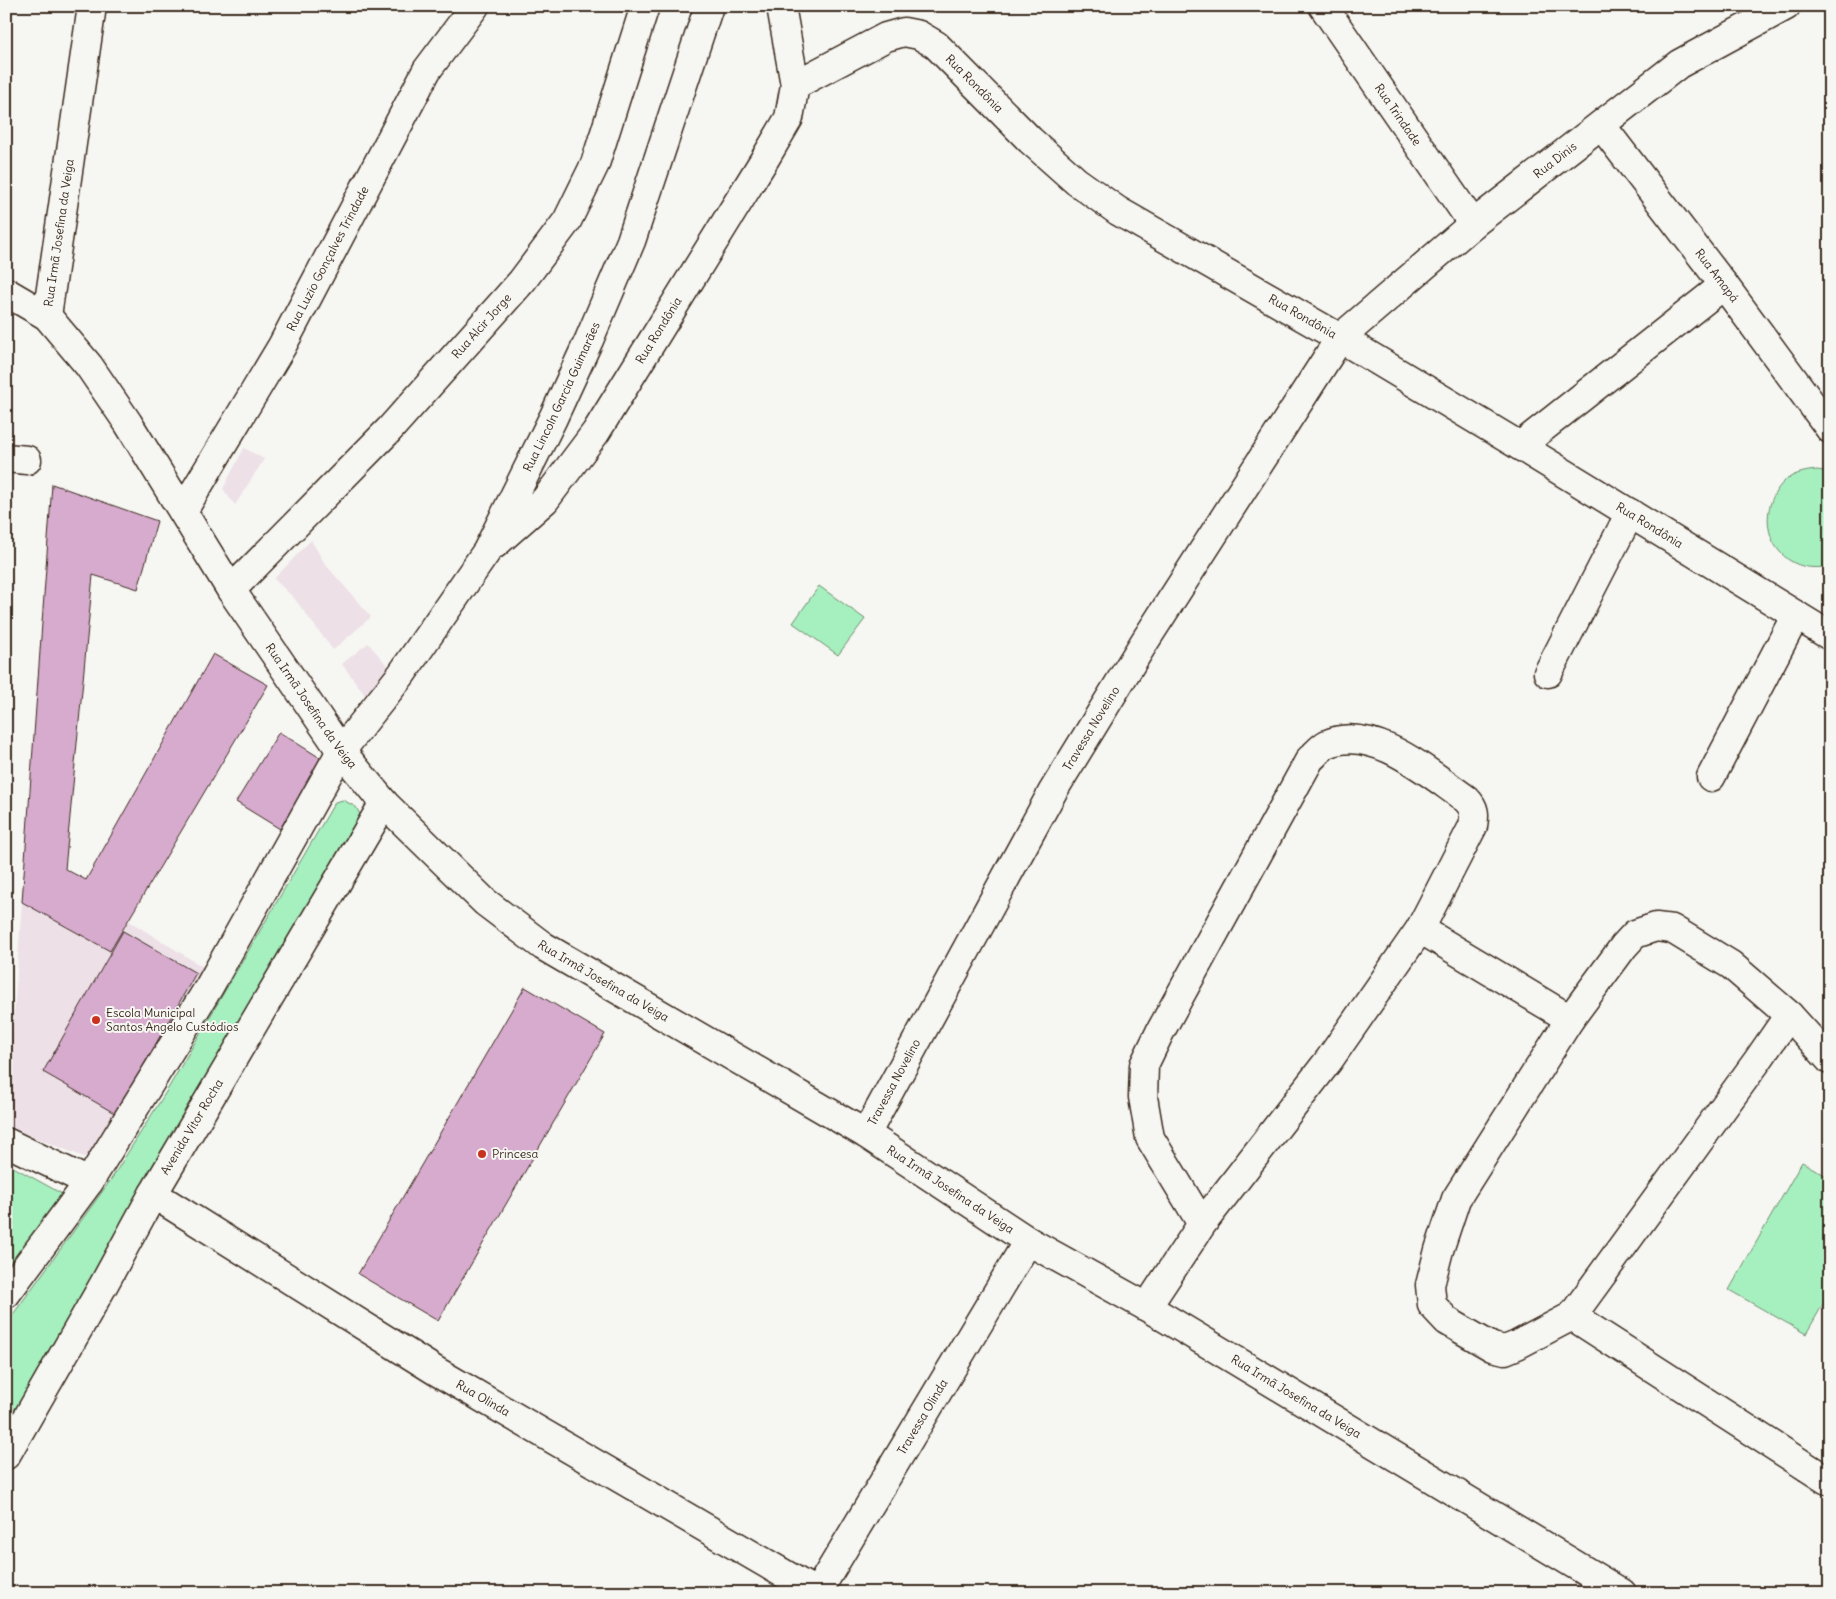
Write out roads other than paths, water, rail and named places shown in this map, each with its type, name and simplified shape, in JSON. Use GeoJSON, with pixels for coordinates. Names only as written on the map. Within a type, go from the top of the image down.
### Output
{"type":"FeatureCollection","features":[{"type":"Feature","properties":{"kind":"street","name":"Rua Irmã Josefina da Veiga"},"geometry":{"type":"LineString","coordinates":[[92,6],[47,316],[89,366],[128,423],[231,590],[341,751],[384,803],[485,902],[543,946],[866,1134],[1028,1241],[1147,1307],[1622,1593]]}},
{"type":"Feature","properties":{"kind":"street","name":"Rua Luzio Gonçalves Trindade"},"geometry":{"type":"LineString","coordinates":[[183,511],[282,346],[427,70],[475,6]]}},
{"type":"Feature","properties":{"kind":"street","name":"Rua Alcir Jorge"},"geometry":{"type":"LineString","coordinates":[[231,590],[389,430],[522,281],[567,221],[595,164],[645,6]]}},
{"type":"Feature","properties":{"kind":"street","name":"Rua Lincoln Garcia Guimarães"},"geometry":{"type":"LineString","coordinates":[[341,751],[400,676],[487,551],[585,349],[631,241],[709,6]]}},
{"type":"Feature","properties":{"kind":"street","name":"Rua Rondônia"},"geometry":{"type":"LineString","coordinates":[[487,551],[520,524],[545,500],[596,432],[789,118],[795,85],[781,6]]}},
{"type":"Feature","properties":{"kind":"street","name":"Rua Trindade"},"geometry":{"type":"LineString","coordinates":[[1323,6],[1473,224]]}},
{"type":"Feature","properties":{"kind":"street","name":"Rua Dinis"},"geometry":{"type":"LineString","coordinates":[[1340,338],[1473,224],[1679,64],[1786,6]]}},
{"type":"Feature","properties":{"kind":"street","name":"Rua Rondônia"},"geometry":{"type":"LineString","coordinates":[[795,85],[886,37],[904,32],[919,35],[936,44],[1043,152],[1076,181],[1118,211],[1340,338],[1830,636]]}},
{"type":"Feature","properties":{"kind":"street","name":"Rua Amapá"},"geometry":{"type":"LineString","coordinates":[[1600,125],[1724,285],[1830,429]]}},
{"type":"Feature","properties":{"kind":"street"},"geometry":{"type":"LineString","coordinates":[[1520,446],[1724,285]]}},
{"type":"Feature","properties":{"kind":"street"},"geometry":{"type":"LineString","coordinates":[[6,292],[47,316]]}},
{"type":"Feature","properties":{"kind":"street","name":"Travessa Novelino"},"geometry":{"type":"LineString","coordinates":[[866,1134],[1053,791],[1145,642],[1340,338]]}},
{"type":"Feature","properties":{"kind":"street"},"geometry":{"type":"LineString","coordinates":[[1548,673],[1630,513]]}},
{"type":"Feature","properties":{"kind":"street"},"geometry":{"type":"LineString","coordinates":[[1711,777],[1796,615]]}},
{"type":"Feature","properties":{"kind":"street"},"geometry":{"type":"LineString","coordinates":[[1147,1307],[1202,1224],[1329,1060],[1420,930],[1473,826],[1475,814],[1472,805],[1466,799],[1394,750],[1364,740],[1343,740],[1326,745],[1310,759],[1160,1032],[1144,1065],[1143,1096],[1150,1138],[1202,1224]]}},
{"type":"Feature","properties":{"kind":"street"},"geometry":{"type":"LineString","coordinates":[[6,1294],[89,1182],[209,987],[341,751]]}},
{"type":"Feature","properties":{"kind":"street","name":"Avenida Vitor Rocha"},"geometry":{"type":"LineString","coordinates":[[6,1455],[153,1194],[384,803]]}},
{"type":"Feature","properties":{"kind":"street"},"geometry":{"type":"LineString","coordinates":[[1789,1015],[1572,1316],[1505,1350],[1492,1347],[1447,1321],[1432,1305],[1430,1284],[1456,1199],[1570,1019],[1635,934],[1656,926],[1672,929],[1731,965],[1789,1015],[1830,1060]]}},
{"type":"Feature","properties":{"kind":"street"},"geometry":{"type":"LineString","coordinates":[[1420,930],[1570,1019]]}},
{"type":"Feature","properties":{"kind":"street"},"geometry":{"type":"LineString","coordinates":[[6,1142],[89,1182]]}},
{"type":"Feature","properties":{"kind":"street","name":"Rua Olinda"},"geometry":{"type":"LineString","coordinates":[[153,1194],[436,1371],[817,1593]]}},
{"type":"Feature","properties":{"kind":"street","name":"Travessa Olinda"},"geometry":{"type":"LineString","coordinates":[[817,1593],[1028,1241]]}},
{"type":"Feature","properties":{"kind":"street"},"geometry":{"type":"LineString","coordinates":[[1572,1316],[1829,1479]]}},
{"type":"Feature","properties":{"kind":"place","name":"Escola Municipal Santos Angelo Custódios"},"geometry":{"type":"Point","coordinates":[96,1020]}},
{"type":"Feature","properties":{"kind":"place","name":"Princesa"},"geometry":{"type":"Point","coordinates":[482,1154]}}]}
